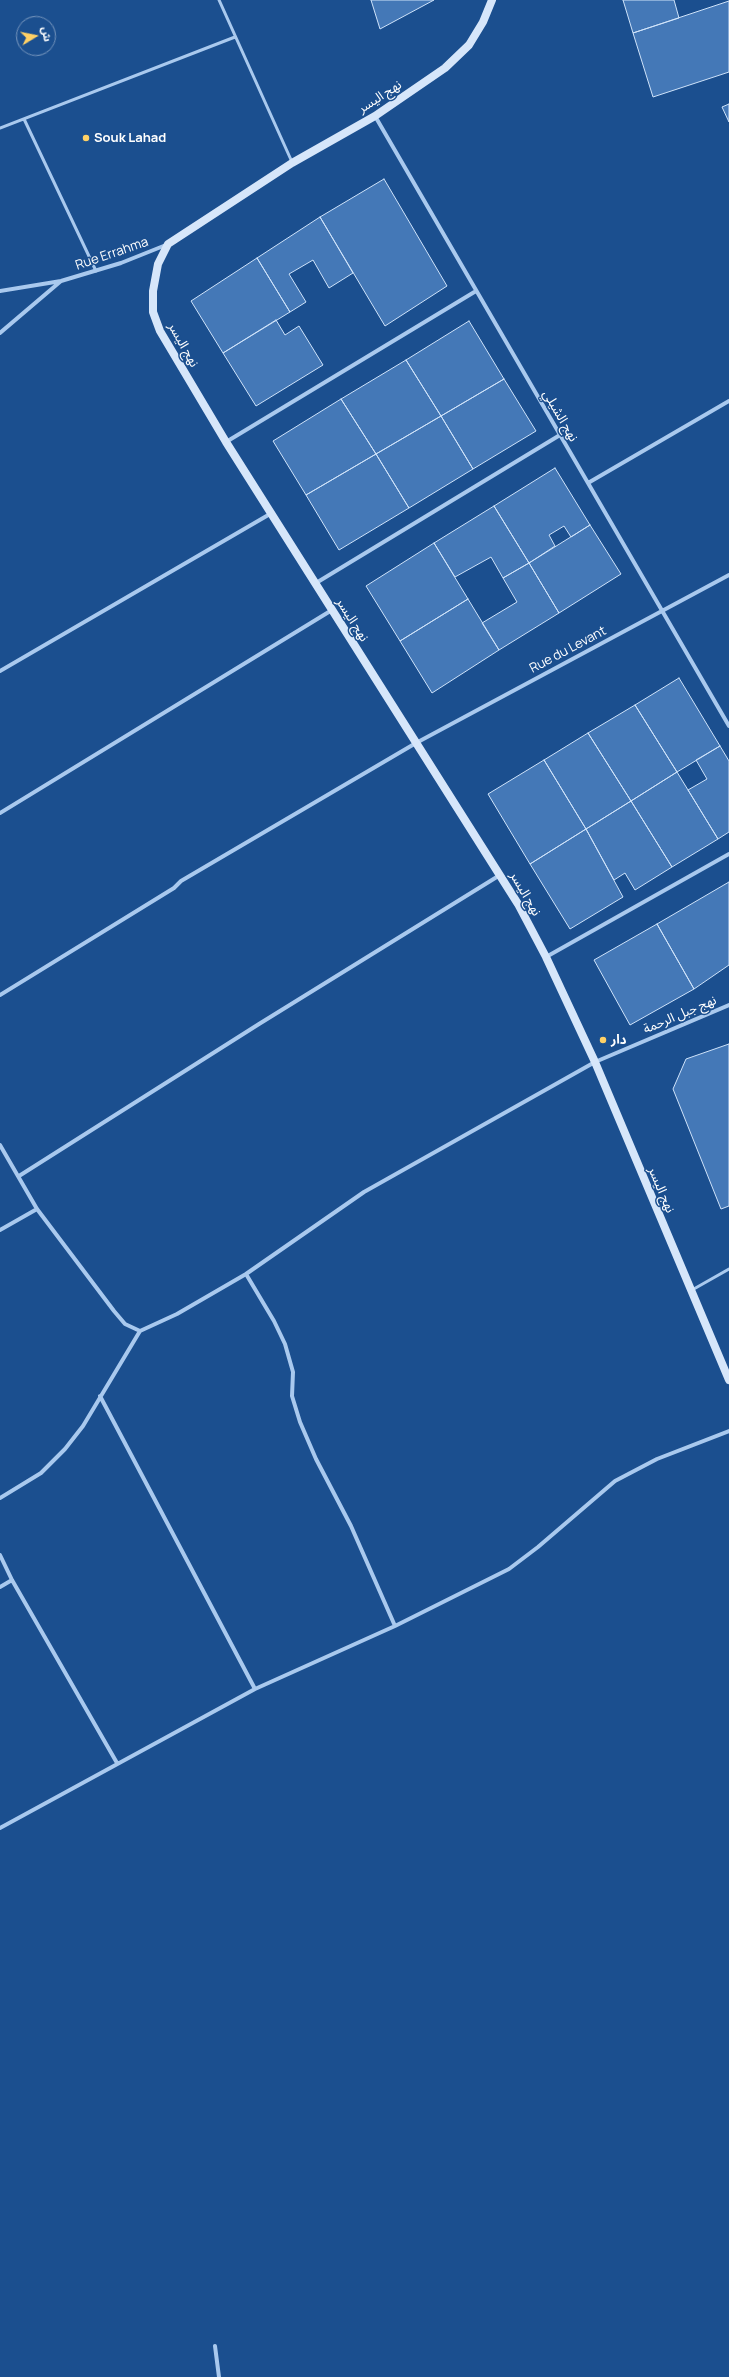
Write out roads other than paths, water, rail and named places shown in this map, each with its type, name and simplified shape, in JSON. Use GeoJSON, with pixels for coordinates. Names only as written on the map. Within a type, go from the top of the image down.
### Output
{"type":"FeatureCollection","features":[{"type":"Feature","properties":{"kind":"main road","name":"نهج اليسر"},"geometry":{"type":"LineString","coordinates":[[492,0],[483,22],[469,45],[445,68],[374,116],[292,163],[168,244],[158,264],[153,291],[153,312],[160,331],[226,442],[270,514],[500,874],[546,957],[594,1062],[729,1380]]}},
{"type":"Feature","properties":{"kind":"street","name":"نهج الشيلي"},"geometry":{"type":"LineString","coordinates":[[374,116],[729,726]]}},
{"type":"Feature","properties":{"kind":"street","name":"Rue Errahma"},"geometry":{"type":"LineString","coordinates":[[0,291],[61,281],[96,271],[168,244]]}},
{"type":"Feature","properties":{"kind":"street"},"geometry":{"type":"LineString","coordinates":[[0,333],[61,281]]}},
{"type":"Feature","properties":{"kind":"street"},"geometry":{"type":"LineString","coordinates":[[226,442],[476,291]]}},
{"type":"Feature","properties":{"kind":"street"},"geometry":{"type":"LineString","coordinates":[[588,483],[729,401]]}},
{"type":"Feature","properties":{"kind":"street"},"geometry":{"type":"LineString","coordinates":[[315,583],[560,436]]}},
{"type":"Feature","properties":{"kind":"street"},"geometry":{"type":"LineString","coordinates":[[0,671],[270,514]]}},
{"type":"Feature","properties":{"kind":"street","name":"Rue du Levant"},"geometry":{"type":"LineString","coordinates":[[0,995],[174,888],[181,881],[416,743],[729,575]]}},
{"type":"Feature","properties":{"kind":"street"},"geometry":{"type":"LineString","coordinates":[[0,813],[332,610]]}},
{"type":"Feature","properties":{"kind":"street"},"geometry":{"type":"LineString","coordinates":[[546,957],[729,854]]}},
{"type":"Feature","properties":{"kind":"street"},"geometry":{"type":"LineString","coordinates":[[19,1176],[500,874]]}},
{"type":"Feature","properties":{"kind":"street","name":"نهج جبل الرحمة"},"geometry":{"type":"LineString","coordinates":[[140,1331],[177,1314],[246,1274],[364,1192],[594,1062],[729,1005]]}},
{"type":"Feature","properties":{"kind":"street"},"geometry":{"type":"LineString","coordinates":[[0,1145],[37,1209],[114,1311],[125,1324],[140,1331],[83,1426],[65,1449],[41,1473],[0,1498]]}},
{"type":"Feature","properties":{"kind":"street"},"geometry":{"type":"LineString","coordinates":[[0,1230],[37,1209]]}},
{"type":"Feature","properties":{"kind":"street"},"geometry":{"type":"LineString","coordinates":[[246,1274],[274,1321],[285,1344],[293,1372],[292,1396],[300,1422],[316,1459],[351,1526],[395,1626]]}},
{"type":"Feature","properties":{"kind":"street"},"geometry":{"type":"LineString","coordinates":[[100,1396],[255,1689]]}},
{"type":"Feature","properties":{"kind":"street"},"geometry":{"type":"LineString","coordinates":[[0,1828],[255,1689],[395,1626],[509,1569],[538,1548],[615,1481],[657,1459],[729,1431]]}},
{"type":"Feature","properties":{"kind":"street"},"geometry":{"type":"LineString","coordinates":[[0,1555],[12,1580],[117,1763]]}},
{"type":"Feature","properties":{"kind":"street"},"geometry":{"type":"LineString","coordinates":[[0,1587],[12,1580]]}},
{"type":"Feature","properties":{"kind":"street"},"geometry":{"type":"LineString","coordinates":[[215,2346],[219,2377]]}},
{"type":"Feature","properties":{"kind":"lane"},"geometry":{"type":"LineString","coordinates":[[219,0],[292,163]]}},
{"type":"Feature","properties":{"kind":"lane"},"geometry":{"type":"LineString","coordinates":[[0,128],[235,37]]}},
{"type":"Feature","properties":{"kind":"lane"},"geometry":{"type":"LineString","coordinates":[[24,119],[96,271]]}},
{"type":"Feature","properties":{"kind":"lane"},"geometry":{"type":"LineString","coordinates":[[691,1290],[729,1269]]}},
{"type":"Feature","properties":{"kind":"place","name":"Souk Lahad"},"geometry":{"type":"Point","coordinates":[86,138]}},
{"type":"Feature","properties":{"kind":"place","name":"دار"},"geometry":{"type":"Point","coordinates":[603,1040]}}]}
